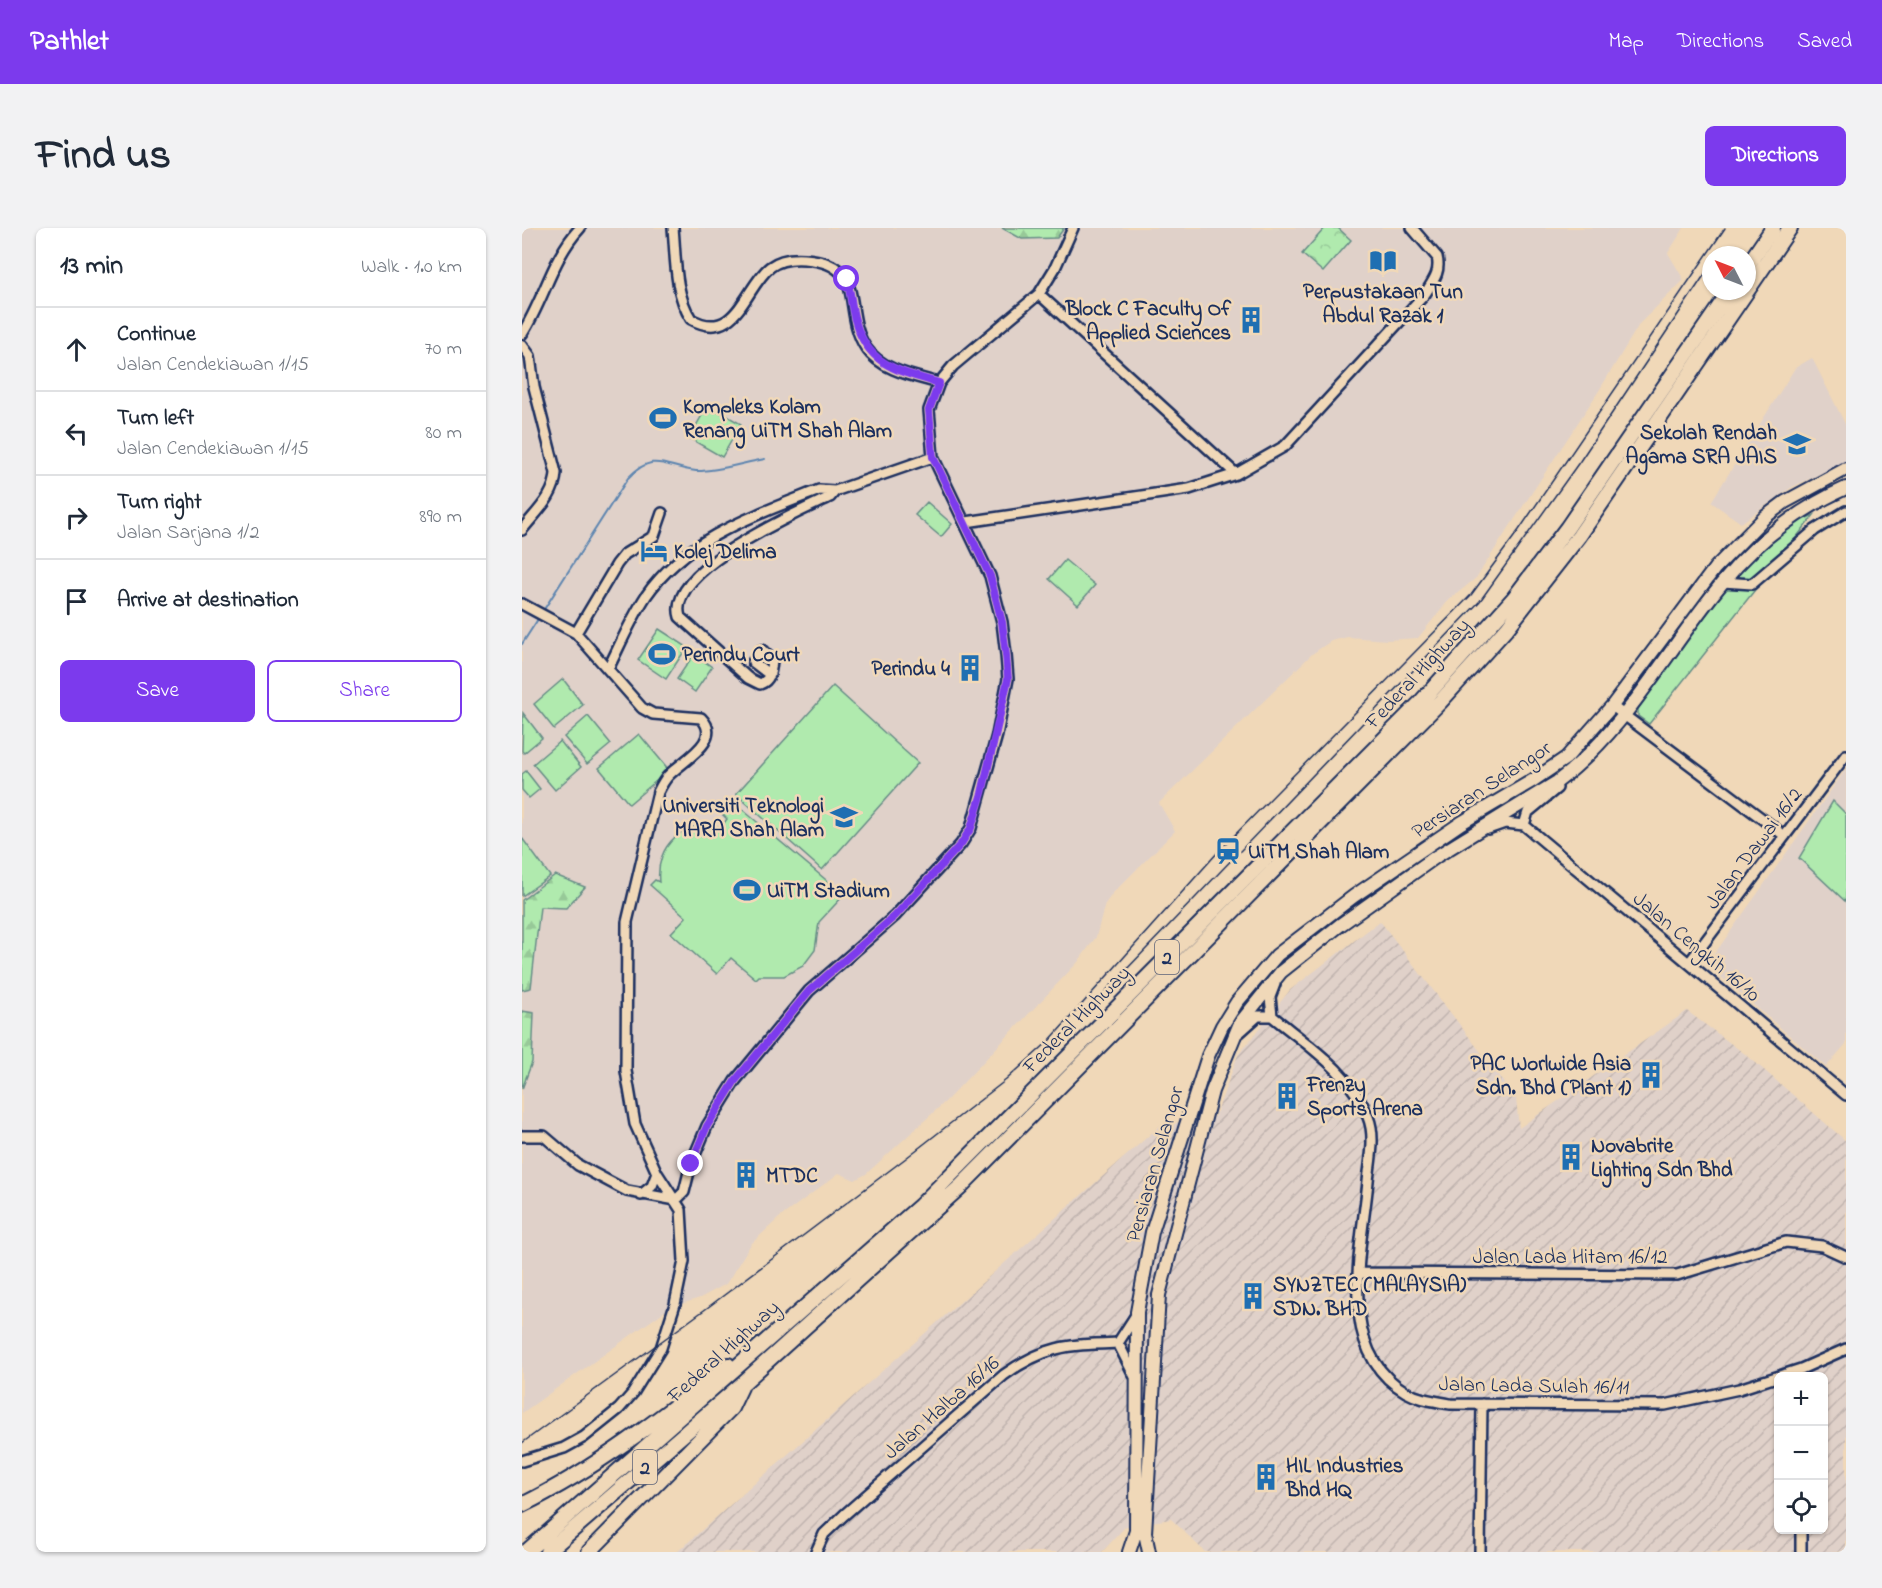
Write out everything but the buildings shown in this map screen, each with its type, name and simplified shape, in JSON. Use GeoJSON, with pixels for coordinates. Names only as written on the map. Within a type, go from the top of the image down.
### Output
{"type":"FeatureCollection","features":[{"type":"Feature","properties":{"kind":"highway"},"geometry":{"type":"LineString","coordinates":[[1756,253],[1773,228]]}},
{"type":"Feature","properties":{"kind":"highway","name":"Federal Highway"},"geometry":{"type":"LineString","coordinates":[[1756,278],[1790,228]]}},
{"type":"Feature","properties":{"kind":"highway","name":"Federal Highway"},"geometry":{"type":"LineString","coordinates":[[526,1552],[708,1395],[817,1294],[920,1206],[1420,703],[1478,640],[1567,528],[1724,300]]}},
{"type":"Feature","properties":{"kind":"highway","name":"Federal Highway"},"geometry":{"type":"LineString","coordinates":[[547,1552],[743,1383],[961,1186],[1440,702],[1507,628],[1579,536],[1741,300]]}},
{"type":"Feature","properties":{"kind":"highway"},"geometry":{"type":"LineString","coordinates":[[522,1506],[565,1484],[621,1448],[817,1294]]}},
{"type":"Feature","properties":{"kind":"highway"},"geometry":{"type":"LineString","coordinates":[[589,1552],[731,1408],[743,1383]]}},
{"type":"Feature","properties":{"kind":"main road","name":"Persiaran Selangor"},"geometry":{"type":"LineString","coordinates":[[1129,1552],[1136,1531],[1137,1312],[1152,1232],[1195,1092],[1212,1046],[1237,1002],[1258,976],[1292,942],[1354,896],[1461,823],[1552,769],[1572,752],[1612,706],[1715,568],[1740,542],[1785,502],[1846,469]]}},
{"type":"Feature","properties":{"kind":"main road","name":"Persiaran Selangor"},"geometry":{"type":"LineString","coordinates":[[1149,1552],[1145,1533],[1159,1295],[1212,1091],[1226,1052],[1240,1023],[1281,972],[1348,918],[1463,839],[1557,782],[1575,768],[1625,716],[1723,582],[1777,528],[1822,499],[1846,488]]}},
{"type":"Feature","properties":{"kind":"street"},"geometry":{"type":"LineString","coordinates":[[522,334],[542,297],[563,249],[580,228]]}},
{"type":"Feature","properties":{"kind":"street"},"geometry":{"type":"LineString","coordinates":[[673,228],[677,278],[683,307],[691,319],[711,324],[735,315],[764,274],[776,263],[789,260],[823,263],[837,268],[847,279],[855,319],[866,348],[891,369],[939,383]]}},
{"type":"Feature","properties":{"kind":"street"},"geometry":{"type":"LineString","coordinates":[[676,1200],[684,1192],[691,1164],[707,1126],[735,1081],[809,991],[895,916],[961,844],[971,828],[994,747],[1008,679],[1002,622],[990,576],[933,457],[929,410],[939,383],[960,358],[1039,294],[1055,268],[1073,228]]}},
{"type":"Feature","properties":{"kind":"street"},"geometry":{"type":"LineString","coordinates":[[966,522],[1189,489],[1236,474],[1285,446],[1425,294],[1437,275],[1437,257],[1413,228]]}},
{"type":"Feature","properties":{"kind":"street"},"geometry":{"type":"LineString","coordinates":[[1039,294],[1236,474]]}},
{"type":"Feature","properties":{"kind":"street"},"geometry":{"type":"LineString","coordinates":[[522,345],[530,356],[534,387],[556,473],[555,485],[550,496],[522,530]]}},
{"type":"Feature","properties":{"kind":"street"},"geometry":{"type":"LineString","coordinates":[[770,675],[760,684],[748,678],[680,617],[678,610],[680,602],[689,587],[711,562],[835,491],[933,457]]}},
{"type":"Feature","properties":{"kind":"street"},"geometry":{"type":"LineString","coordinates":[[608,669],[648,594],[665,574],[707,539],[726,528],[819,490],[835,491]]}},
{"type":"Feature","properties":{"kind":"street"},"geometry":{"type":"LineString","coordinates":[[1723,582],[1752,584],[1815,530],[1846,511]]}},
{"type":"Feature","properties":{"kind":"street"},"geometry":{"type":"LineString","coordinates":[[576,633],[625,554],[654,536],[662,513]]}},
{"type":"Feature","properties":{"kind":"street"},"geometry":{"type":"LineString","coordinates":[[522,604],[576,633],[642,708],[653,714],[701,718],[706,725],[706,742],[668,776],[658,792],[627,922],[626,1071],[635,1124],[657,1173],[681,1210],[684,1262],[675,1304],[661,1348],[647,1373],[619,1409],[585,1437],[564,1448],[522,1461]]}},
{"type":"Feature","properties":{"kind":"street"},"geometry":{"type":"LineString","coordinates":[[1612,706],[1785,836]]}},
{"type":"Feature","properties":{"kind":"street","name":"Jalan Dawai 16/2"},"geometry":{"type":"LineString","coordinates":[[1689,963],[1846,755]]}},
{"type":"Feature","properties":{"kind":"street"},"geometry":{"type":"LineString","coordinates":[[1463,839],[1505,823],[1524,825],[1528,812],[1560,785],[1575,768]]}},
{"type":"Feature","properties":{"kind":"street","name":"Jalan Cengkih 16/10"},"geometry":{"type":"LineString","coordinates":[[1524,825],[1846,1095]]}},
{"type":"Feature","properties":{"kind":"street"},"geometry":{"type":"LineString","coordinates":[[1226,1052],[1250,1021],[1258,1016],[1272,1016],[1269,1007],[1270,997],[1281,972]]}},
{"type":"Feature","properties":{"kind":"street","name":"Jalan Lada Sulah 16/11"},"geometry":{"type":"LineString","coordinates":[[1272,1016],[1339,1074],[1352,1089],[1368,1118],[1371,1150],[1358,1306],[1362,1335],[1383,1373],[1406,1392],[1422,1399],[1450,1404],[1665,1405],[1774,1380]]}},
{"type":"Feature","properties":{"kind":"street"},"geometry":{"type":"LineString","coordinates":[[522,1136],[544,1136],[578,1165],[596,1176],[641,1195],[676,1200]]}},
{"type":"Feature","properties":{"kind":"street"},"geometry":{"type":"LineString","coordinates":[[641,1195],[652,1186],[657,1173]]}},
{"type":"Feature","properties":{"kind":"street","name":"Jalan Lada Hitam 16/12"},"geometry":{"type":"LineString","coordinates":[[1359,1273],[1677,1275],[1786,1242],[1822,1246],[1846,1257]]}},
{"type":"Feature","properties":{"kind":"street"},"geometry":{"type":"LineString","coordinates":[[1136,1381],[1118,1343],[1131,1326],[1137,1312]]}},
{"type":"Feature","properties":{"kind":"street","name":"Jalan Halba 16/16"},"geometry":{"type":"LineString","coordinates":[[816,1552],[824,1534],[844,1515],[1004,1375],[1029,1357],[1062,1346],[1118,1343]]}},
{"type":"Feature","properties":{"kind":"street","name":"Jalan Lada Sulah 16/11"},"geometry":{"type":"LineString","coordinates":[[1803,1372],[1846,1349]]}},
{"type":"Feature","properties":{"kind":"street"},"geometry":{"type":"LineString","coordinates":[[1480,1552],[1482,1404]]}},
{"type":"Feature","properties":{"kind":"street"},"geometry":{"type":"LineString","coordinates":[[1801,1534],[1801,1552]]}},
{"type":"Feature","properties":{"kind":"shaded area","name":"Universiti Teknologi MARA Shah Alam"},"geometry":{"type":"Polygon","coordinates":[[[522,228],[1684,228],[1668,253],[1684,280],[1640,323],[1600,389],[1476,578],[1448,601],[1418,638],[1387,640],[1348,637],[1331,641],[1312,654],[1159,803],[1175,831],[1113,893],[1105,904],[1096,937],[1078,962],[946,1101],[866,1174],[855,1180],[839,1173],[779,1218],[751,1244],[726,1284],[700,1298],[669,1308],[522,1413],[522,228]]]}},
{"type":"Feature","properties":{"kind":"shaded area","name":"Sekolah Rendah Agama SRA JAIS"},"geometry":{"type":"Polygon","coordinates":[[[1812,358],[1846,426],[1846,462],[1792,487],[1741,523],[1711,502],[1795,368],[1812,358]]]}},
{"type":"Feature","properties":{"kind":"shaded area"},"geometry":{"type":"Polygon","coordinates":[[[1846,769],[1846,1044],[1826,1067],[1714,971],[1713,956],[1846,769]]]}},
{"type":"Feature","properties":{"kind":"shaded area"},"geometry":{"type":"Polygon","coordinates":[[[1380,921],[1516,1098],[1519,1128],[1687,1011],[1749,1057],[1846,1141],[1846,1552],[1205,1552],[1171,1519],[1126,1526],[1102,1552],[677,1552],[1161,1125],[1215,1117],[1238,1055],[1290,990],[1380,921]]]}},
{"type":"Feature","properties":{"kind":"green space"},"geometry":{"type":"Polygon","coordinates":[[[1002,228],[1064,228],[1057,238],[1022,239],[1002,228]]]}},
{"type":"Feature","properties":{"kind":"green space"},"geometry":{"type":"Polygon","coordinates":[[[1325,228],[1338,228],[1351,240],[1323,272],[1302,254],[1325,228]]]}},
{"type":"Feature","properties":{"kind":"green space"},"geometry":{"type":"Polygon","coordinates":[[[708,405],[741,424],[722,457],[689,438],[708,405]]]}},
{"type":"Feature","properties":{"kind":"green space"},"geometry":{"type":"Polygon","coordinates":[[[927,502],[952,524],[941,537],[915,515],[927,502]]]}},
{"type":"Feature","properties":{"kind":"green space"},"geometry":{"type":"Polygon","coordinates":[[[1814,515],[1649,724],[1638,716],[1638,709],[1729,580],[1777,530],[1814,515]]]}},
{"type":"Feature","properties":{"kind":"green space"},"geometry":{"type":"Polygon","coordinates":[[[1065,560],[1095,585],[1078,605],[1049,579],[1065,560]]]}},
{"type":"Feature","properties":{"kind":"green space","name":"Perindu Court"},"geometry":{"type":"Polygon","coordinates":[[[659,629],[687,647],[666,679],[638,660],[659,629]]]}},
{"type":"Feature","properties":{"kind":"green space"},"geometry":{"type":"Polygon","coordinates":[[[694,654],[712,667],[695,692],[677,679],[694,654]]]}},
{"type":"Feature","properties":{"kind":"green space"},"geometry":{"type":"Polygon","coordinates":[[[563,679],[583,705],[554,729],[534,704],[563,679]]]}},
{"type":"Feature","properties":{"kind":"green space"},"geometry":{"type":"Polygon","coordinates":[[[833,686],[918,763],[822,870],[736,794],[833,686]]]}},
{"type":"Feature","properties":{"kind":"green space"},"geometry":{"type":"Polygon","coordinates":[[[523,713],[542,738],[524,753],[522,751],[523,713]]]}},
{"type":"Feature","properties":{"kind":"green space"},"geometry":{"type":"Polygon","coordinates":[[[588,716],[611,744],[587,764],[564,737],[588,716]]]}},
{"type":"Feature","properties":{"kind":"green space"},"geometry":{"type":"Polygon","coordinates":[[[639,734],[669,770],[629,804],[599,768],[639,734]]]}},
{"type":"Feature","properties":{"kind":"green space"},"geometry":{"type":"Polygon","coordinates":[[[560,741],[581,767],[555,790],[533,764],[560,741]]]}},
{"type":"Feature","properties":{"kind":"green space"},"geometry":{"type":"Polygon","coordinates":[[[526,771],[540,789],[529,798],[522,790],[522,774],[526,771]]]}},
{"type":"Feature","properties":{"kind":"green space","name":"UiTM Stadium"},"geometry":{"type":"Polygon","coordinates":[[[731,800],[844,895],[819,922],[815,950],[803,966],[784,976],[759,976],[756,979],[731,958],[717,974],[671,933],[686,917],[650,885],[655,880],[659,882],[659,869],[667,846],[684,831],[695,827],[721,827],[727,819],[719,811],[731,800]]]}},
{"type":"Feature","properties":{"kind":"green space"},"geometry":{"type":"Polygon","coordinates":[[[1833,801],[1846,814],[1846,902],[1799,858],[1833,801]]]}},
{"type":"Feature","properties":{"kind":"green space"},"geometry":{"type":"Polygon","coordinates":[[[522,838],[550,876],[522,896],[522,838]]]}},
{"type":"Feature","properties":{"kind":"green space"},"geometry":{"type":"Polygon","coordinates":[[[555,875],[585,887],[566,908],[540,907],[531,988],[522,990],[522,900],[555,875]]]}},
{"type":"Feature","properties":{"kind":"green space"},"geometry":{"type":"Polygon","coordinates":[[[522,1011],[534,1013],[532,1062],[522,1089],[522,1011]]]}},
{"type":"Feature","properties":{"kind":"waterway"},"geometry":{"type":"LineString","coordinates":[[543,611],[628,478],[637,470],[646,465],[660,463],[704,471],[765,459]]}},
{"type":"Feature","properties":{"kind":"waterway"},"geometry":{"type":"LineString","coordinates":[[522,644],[540,616]]}},
{"type":"Feature","properties":{"kind":"tram line"},"geometry":{"type":"LineString","coordinates":[[522,1443],[707,1308],[906,1158],[1006,1080],[1049,1041],[1218,852],[1471,595],[1519,530],[1725,228]]}},
{"type":"Feature","properties":{"kind":"tram line"},"geometry":{"type":"LineString","coordinates":[[1100,997],[1480,601],[1580,461],[1702,278]]}},
{"type":"Feature","properties":{"kind":"place","name":"Perpustakaan Tun Abdul Razak 1"},"geometry":{"type":"Point","coordinates":[1383,261]}},
{"type":"Feature","properties":{"kind":"place","name":"Block C Faculty Of Applied Sciences"},"geometry":{"type":"Point","coordinates":[1251,320]}},
{"type":"Feature","properties":{"kind":"place","name":"Kompleks Kolam Renang UiTM Shah Alam"},"geometry":{"type":"Point","coordinates":[663,418]}},
{"type":"Feature","properties":{"kind":"place","name":"Sekolah Rendah Agama SRA JAIS"},"geometry":{"type":"Point","coordinates":[1797,444]}},
{"type":"Feature","properties":{"kind":"place","name":"Kolej Delima"},"geometry":{"type":"Point","coordinates":[654,551]}},
{"type":"Feature","properties":{"kind":"place","name":"Perindu Court"},"geometry":{"type":"Point","coordinates":[662,654]}},
{"type":"Feature","properties":{"kind":"place","name":"Perindu 4"},"geometry":{"type":"Point","coordinates":[970,668]}},
{"type":"Feature","properties":{"kind":"place","name":"Universiti Teknologi MARA Shah Alam"},"geometry":{"type":"Point","coordinates":[844,817]}},
{"type":"Feature","properties":{"kind":"place","name":"UiTM Shah Alam"},"geometry":{"type":"Point","coordinates":[1228,851]}},
{"type":"Feature","properties":{"kind":"place","name":"UiTM Stadium"},"geometry":{"type":"Point","coordinates":[747,890]}},
{"type":"Feature","properties":{"kind":"place","name":"PAC Worlwide Asia Sdn. Bhd (Plant 1)"},"geometry":{"type":"Point","coordinates":[1651,1075]}},
{"type":"Feature","properties":{"kind":"place","name":"Frenzy Sports Arena"},"geometry":{"type":"Point","coordinates":[1287,1096]}},
{"type":"Feature","properties":{"kind":"place","name":"Novabrite Lighting Sdn Bhd"},"geometry":{"type":"Point","coordinates":[1571,1157]}},
{"type":"Feature","properties":{"kind":"place","name":"MTDC"},"geometry":{"type":"Point","coordinates":[746,1175]}},
{"type":"Feature","properties":{"kind":"place","name":"SYNZTEC (MALAYSIA) SDN. BHD"},"geometry":{"type":"Point","coordinates":[1253,1296]}},
{"type":"Feature","properties":{"kind":"place","name":"HIL Industries Bhd HQ"},"geometry":{"type":"Point","coordinates":[1266,1477]}},
{"type":"Feature","properties":{"kind":"route"},"geometry":{"type":"LineString","coordinates":[[691,1164],[723,1096],[809,991],[895,916],[961,844],[971,828],[982,793],[1008,679],[1002,622],[990,576],[936,463],[930,442],[929,410],[939,383],[891,369],[866,348],[855,319],[847,279]]}}]}
